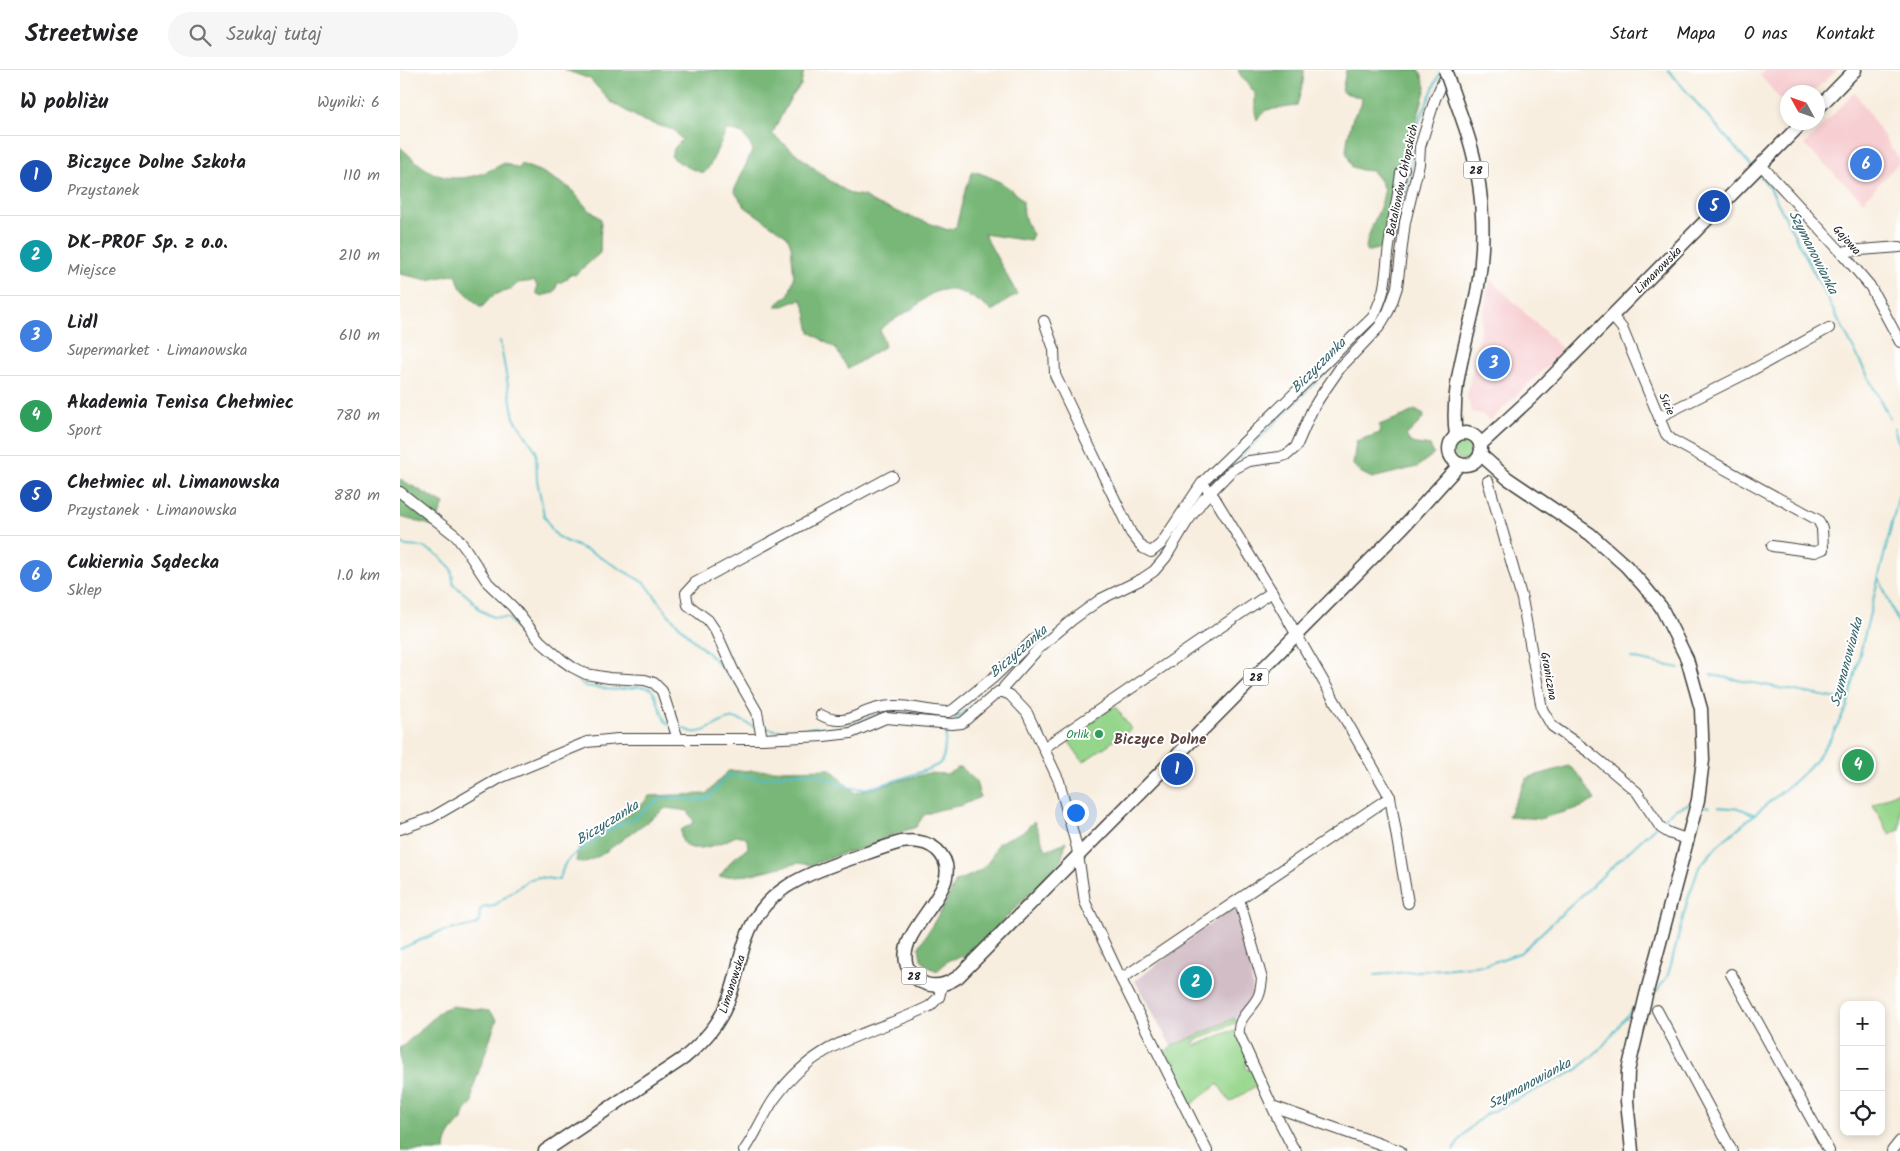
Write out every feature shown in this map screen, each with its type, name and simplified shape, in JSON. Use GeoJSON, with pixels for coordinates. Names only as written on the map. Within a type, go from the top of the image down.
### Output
{"type":"FeatureCollection","features":[{"type":"Feature","properties":{"kind":"main road","name":"28"},"geometry":{"type":"LineString","coordinates":[[1447,70],[1473,155],[1481,211],[1482,250],[1479,284],[1458,382],[1455,411],[1472,445]]}},
{"type":"Feature","properties":{"kind":"main road"},"geometry":{"type":"LineString","coordinates":[[1825,101],[1855,70]]}},
{"type":"Feature","properties":{"kind":"main road","name":"Limanowska"},"geometry":{"type":"LineString","coordinates":[[1472,445],[1512,417],[1795,130]]}},
{"type":"Feature","properties":{"kind":"main road","name":"28"},"geometry":{"type":"LineString","coordinates":[[942,985],[954,980],[967,968],[1416,514],[1456,462],[1449,448],[1451,441],[1472,445]]}},
{"type":"Feature","properties":{"kind":"main road"},"geometry":{"type":"LineString","coordinates":[[1456,462],[1467,465],[1472,445],[1507,478],[1590,534],[1609,550],[1644,585],[1660,607],[1672,626],[1695,681],[1701,708],[1703,736],[1700,793],[1689,840],[1646,995],[1628,1071],[1627,1101],[1632,1151]]}},
{"type":"Feature","properties":{"kind":"main road","name":"Limanowska"},"geometry":{"type":"LineString","coordinates":[[545,1151],[684,1058],[711,1032],[729,1000],[748,932],[760,909],[779,891],[799,879],[862,854],[895,844],[913,841],[929,844],[942,856],[946,869],[943,885],[936,899],[911,936],[905,954],[908,967],[915,978],[927,985],[942,985]]}},
{"type":"Feature","properties":{"kind":"street","name":"Batalionów Chłopskich"},"geometry":{"type":"LineString","coordinates":[[1000,685],[1038,648],[1072,620],[1101,599],[1154,571],[1166,557],[1187,522],[1210,491],[1232,470],[1249,461],[1280,457],[1288,454],[1296,447],[1312,410],[1320,397],[1340,368],[1378,327],[1388,312],[1397,287],[1405,222],[1419,164],[1420,147],[1438,90],[1447,70]]}},
{"type":"Feature","properties":{"kind":"street","name":"Gajowa"},"geometry":{"type":"LineString","coordinates":[[1761,165],[1870,286],[1900,342]]}},
{"type":"Feature","properties":{"kind":"street"},"geometry":{"type":"LineString","coordinates":[[1044,320],[1054,349],[1055,375],[1131,533],[1143,548],[1151,552],[1161,544],[1202,483],[1373,317],[1382,298],[1387,276],[1388,254],[1404,170]]}},
{"type":"Feature","properties":{"kind":"street"},"geometry":{"type":"LineString","coordinates":[[1842,253],[1900,247]]}},
{"type":"Feature","properties":{"kind":"street","name":"Sicie"},"geometry":{"type":"LineString","coordinates":[[1612,316],[1622,328],[1666,434],[1672,440],[1818,520],[1822,528],[1823,549],[1815,552],[1772,546]]}},
{"type":"Feature","properties":{"kind":"street"},"geometry":{"type":"LineString","coordinates":[[1659,417],[1745,374],[1829,328]]}},
{"type":"Feature","properties":{"kind":"street"},"geometry":{"type":"LineString","coordinates":[[761,730],[757,712],[734,672],[716,632],[708,620],[688,605],[686,593],[695,583],[892,476]]}},
{"type":"Feature","properties":{"kind":"street","name":"Graniczna"},"geometry":{"type":"LineString","coordinates":[[1488,481],[1522,599],[1545,716],[1552,726],[1588,752],[1637,792],[1661,828],[1689,840]]}},
{"type":"Feature","properties":{"kind":"street"},"geometry":{"type":"LineString","coordinates":[[1202,483],[1210,491],[1272,592],[1390,797],[1408,903]]}},
{"type":"Feature","properties":{"kind":"street"},"geometry":{"type":"LineString","coordinates":[[400,492],[456,536],[488,583],[513,607],[535,635],[552,652],[572,667],[586,674],[609,678],[645,680],[654,683],[662,691],[675,730]]}},
{"type":"Feature","properties":{"kind":"street"},"geometry":{"type":"LineString","coordinates":[[1045,747],[1272,592]]}},
{"type":"Feature","properties":{"kind":"street"},"geometry":{"type":"LineString","coordinates":[[400,830],[455,806],[500,778],[587,742],[675,730],[761,730],[851,734],[886,718],[949,724],[962,723],[998,692],[1000,685],[1036,637]]}},
{"type":"Feature","properties":{"kind":"street"},"geometry":{"type":"LineString","coordinates":[[821,715],[829,720],[843,721],[882,707],[911,707],[948,712],[1000,685]]}},
{"type":"Feature","properties":{"kind":"street"},"geometry":{"type":"LineString","coordinates":[[1000,685],[1027,713],[1045,747],[1059,782],[1079,855],[1084,898],[1121,979],[1207,1151]]}},
{"type":"Feature","properties":{"kind":"street"},"geometry":{"type":"LineString","coordinates":[[882,707],[886,718]]}},
{"type":"Feature","properties":{"kind":"street"},"geometry":{"type":"LineString","coordinates":[[1121,979],[1390,797]]}},
{"type":"Feature","properties":{"kind":"street"},"geometry":{"type":"LineString","coordinates":[[1239,899],[1262,979],[1258,998],[1242,1017],[1238,1028],[1239,1034],[1272,1106],[1296,1151]]}},
{"type":"Feature","properties":{"kind":"street"},"geometry":{"type":"LineString","coordinates":[[1730,974],[1829,1151]]}},
{"type":"Feature","properties":{"kind":"street"},"geometry":{"type":"LineString","coordinates":[[744,1151],[774,1099],[808,1062],[847,1039],[930,1006],[939,997],[942,985]]}},
{"type":"Feature","properties":{"kind":"street"},"geometry":{"type":"LineString","coordinates":[[1656,1010],[1732,1151]]}},
{"type":"Feature","properties":{"kind":"street"},"geometry":{"type":"LineString","coordinates":[[1272,1106],[1400,1151]]}},
{"type":"Feature","properties":{"kind":"street"},"geometry":{"type":"LineString","coordinates":[[1892,1151],[1900,1141]]}},
{"type":"Feature","properties":{"kind":"shaded area"},"geometry":{"type":"Polygon","coordinates":[[[1765,70],[1837,70],[1821,85],[1780,85],[1780,99],[1760,75],[1765,70]]]}},
{"type":"Feature","properties":{"kind":"shaded area"},"geometry":{"type":"Polygon","coordinates":[[[1855,92],[1900,161],[1863,201],[1804,145],[1818,130],[1825,130],[1825,123],[1855,92]]]}},
{"type":"Feature","properties":{"kind":"shaded area"},"geometry":{"type":"Polygon","coordinates":[[[1490,279],[1564,350],[1490,421],[1482,414],[1472,412],[1467,396],[1490,279]]]}},
{"type":"Feature","properties":{"kind":"shaded area"},"geometry":{"type":"Polygon","coordinates":[[[1238,903],[1250,955],[1253,997],[1235,1018],[1172,1048],[1135,981],[1238,903]]]}},
{"type":"Feature","properties":{"kind":"green space"},"geometry":{"type":"Polygon","coordinates":[[[565,70],[804,70],[801,85],[790,99],[772,134],[829,180],[851,194],[864,196],[876,204],[948,230],[956,227],[965,191],[973,171],[1000,182],[1018,195],[1023,201],[1025,218],[1033,234],[1030,241],[984,234],[1017,294],[992,311],[973,298],[958,291],[943,290],[935,292],[880,330],[885,346],[848,369],[836,349],[810,332],[806,311],[801,299],[783,306],[775,306],[789,294],[794,278],[791,246],[787,236],[745,207],[734,191],[753,149],[743,134],[727,129],[707,170],[704,173],[695,170],[671,156],[675,147],[682,140],[674,130],[644,121],[610,101],[590,79],[565,70]]]}},
{"type":"Feature","properties":{"kind":"green space"},"geometry":{"type":"Polygon","coordinates":[[[1238,70],[1304,70],[1297,106],[1266,110],[1257,120],[1255,93],[1238,70]]]}},
{"type":"Feature","properties":{"kind":"green space"},"geometry":{"type":"Polygon","coordinates":[[[1346,70],[1420,70],[1426,87],[1407,155],[1396,177],[1386,241],[1381,248],[1366,252],[1369,235],[1384,193],[1380,181],[1372,171],[1352,167],[1346,151],[1353,117],[1361,105],[1362,98],[1342,92],[1346,70]]]}},
{"type":"Feature","properties":{"kind":"green space"},"geometry":{"type":"Polygon","coordinates":[[[400,147],[430,171],[449,178],[474,176],[490,171],[504,163],[519,169],[521,164],[542,172],[570,188],[586,207],[601,219],[600,253],[575,275],[570,274],[567,279],[557,284],[553,293],[541,296],[536,293],[537,286],[534,281],[518,283],[510,290],[494,295],[481,308],[460,287],[456,274],[428,280],[400,274],[400,147]]]}},
{"type":"Feature","properties":{"kind":"green space"},"geometry":{"type":"Polygon","coordinates":[[[1415,410],[1424,415],[1422,420],[1406,436],[1411,443],[1430,446],[1434,454],[1417,467],[1372,478],[1360,472],[1353,465],[1356,441],[1380,433],[1379,425],[1415,410]]]}},
{"type":"Feature","properties":{"kind":"green space"},"geometry":{"type":"Polygon","coordinates":[[[1464,438],[1474,445],[1475,449],[1468,459],[1464,460],[1454,453],[1453,449],[1460,439],[1464,438]]]}},
{"type":"Feature","properties":{"kind":"green space"},"geometry":{"type":"Polygon","coordinates":[[[400,479],[444,504],[434,526],[400,517],[400,479]]]}},
{"type":"Feature","properties":{"kind":"green space","name":"Orlik"},"geometry":{"type":"Polygon","coordinates":[[[1115,706],[1131,729],[1083,762],[1067,739],[1115,706]]]}},
{"type":"Feature","properties":{"kind":"green space"},"geometry":{"type":"Polygon","coordinates":[[[1569,766],[1580,776],[1595,800],[1582,807],[1539,819],[1508,816],[1527,778],[1569,766]]]}},
{"type":"Feature","properties":{"kind":"green space"},"geometry":{"type":"Polygon","coordinates":[[[960,767],[976,781],[980,797],[963,805],[924,815],[916,827],[887,837],[866,848],[844,853],[811,865],[798,863],[748,875],[719,877],[734,858],[748,848],[747,839],[738,835],[713,846],[694,848],[687,846],[682,840],[681,830],[694,822],[688,811],[666,808],[601,855],[584,863],[576,861],[580,842],[586,836],[617,815],[640,807],[649,796],[706,794],[728,771],[831,769],[855,793],[928,773],[947,774],[960,767]]]}},
{"type":"Feature","properties":{"kind":"green space"},"geometry":{"type":"Polygon","coordinates":[[[1900,790],[1900,829],[1890,835],[1873,805],[1900,790]]]}},
{"type":"Feature","properties":{"kind":"green space"},"geometry":{"type":"Polygon","coordinates":[[[1034,821],[1046,850],[1066,842],[1061,861],[984,940],[964,956],[949,960],[937,971],[927,966],[921,959],[919,947],[945,904],[956,881],[978,872],[987,864],[998,843],[1024,831],[1034,821]]]}},
{"type":"Feature","properties":{"kind":"green space"},"geometry":{"type":"Polygon","coordinates":[[[452,1006],[489,1011],[497,1019],[473,1088],[472,1103],[463,1114],[462,1120],[450,1134],[446,1142],[445,1151],[400,1151],[400,1047],[442,1010],[452,1006]]]}},
{"type":"Feature","properties":{"kind":"green space"},"geometry":{"type":"Polygon","coordinates":[[[1235,1018],[1237,1022],[1194,1041],[1195,1046],[1228,1032],[1236,1031],[1249,1062],[1245,1065],[1248,1070],[1252,1068],[1259,1084],[1230,1102],[1218,1084],[1189,1106],[1164,1059],[1164,1053],[1169,1048],[1235,1018]]]}},
{"type":"Feature","properties":{"kind":"waterway","name":"Szymanowianka"},"geometry":{"type":"LineString","coordinates":[[1668,70],[1752,167]]}},
{"type":"Feature","properties":{"kind":"waterway","name":"Biczyczanka"},"geometry":{"type":"LineString","coordinates":[[1395,266],[1398,235],[1418,124],[1440,72]]}},
{"type":"Feature","properties":{"kind":"waterway","name":"Szymanowianka"},"geometry":{"type":"LineString","coordinates":[[1760,176],[1770,188],[1890,419]]}},
{"type":"Feature","properties":{"kind":"waterway","name":"Biczyczanka"},"geometry":{"type":"LineString","coordinates":[[1233,464],[1370,329],[1379,317]]}},
{"type":"Feature","properties":{"kind":"waterway"},"geometry":{"type":"LineString","coordinates":[[500,341],[514,418],[536,451],[537,480],[544,515],[553,532],[561,539],[593,553],[646,584],[668,614],[713,658],[736,684]]}},
{"type":"Feature","properties":{"kind":"waterway","name":"Szymanowianka"},"geometry":{"type":"LineString","coordinates":[[1894,428],[1900,448]]}},
{"type":"Feature","properties":{"kind":"waterway","name":"Szymanowianka"},"geometry":{"type":"LineString","coordinates":[[1657,991],[1667,977],[1687,902],[1699,867],[1718,845],[1797,779],[1814,762],[1829,741],[1847,707],[1900,490]]}},
{"type":"Feature","properties":{"kind":"waterway"},"geometry":{"type":"LineString","coordinates":[[400,542],[406,546],[424,547],[439,556],[451,568],[454,585],[470,598],[480,610],[493,617],[508,618],[531,647],[585,686],[614,690],[638,687],[651,689],[665,721],[669,724]]}},
{"type":"Feature","properties":{"kind":"waterway"},"geometry":{"type":"LineString","coordinates":[[1879,578],[1900,627]]}},
{"type":"Feature","properties":{"kind":"waterway"},"geometry":{"type":"LineString","coordinates":[[1631,658],[1679,668]]}},
{"type":"Feature","properties":{"kind":"waterway"},"geometry":{"type":"LineString","coordinates":[[1711,675],[1849,701]]}},
{"type":"Feature","properties":{"kind":"waterway","name":"Biczyczanka"},"geometry":{"type":"LineString","coordinates":[[955,720],[1004,680]]}},
{"type":"Feature","properties":{"kind":"waterway"},"geometry":{"type":"LineString","coordinates":[[765,728],[776,730],[801,730],[814,727],[834,729],[853,725],[874,716],[890,712],[939,716]]}},
{"type":"Feature","properties":{"kind":"waterway","name":"Biczyczanka"},"geometry":{"type":"LineString","coordinates":[[949,717],[959,715]]}},
{"type":"Feature","properties":{"kind":"waterway"},"geometry":{"type":"LineString","coordinates":[[679,726],[691,732],[699,732],[731,719],[739,720],[755,727]]}},
{"type":"Feature","properties":{"kind":"waterway","name":"Biczyczanka"},"geometry":{"type":"LineString","coordinates":[[400,949],[439,932],[475,925],[479,922],[480,910],[485,906],[495,905],[528,880],[538,877],[559,880],[566,862],[579,850],[603,834],[640,815],[660,799],[670,797],[693,800],[704,799],[712,795],[727,776],[765,778],[805,773],[816,774],[853,788],[874,787],[918,773],[940,763],[944,755],[949,727]]}},
{"type":"Feature","properties":{"kind":"waterway"},"geometry":{"type":"LineString","coordinates":[[1661,821],[1675,809],[1689,804]]}},
{"type":"Feature","properties":{"kind":"waterway"},"geometry":{"type":"LineString","coordinates":[[1705,806],[1709,807]]}},
{"type":"Feature","properties":{"kind":"waterway"},"geometry":{"type":"LineString","coordinates":[[1719,807],[1741,809],[1753,814]]}},
{"type":"Feature","properties":{"kind":"waterway"},"geometry":{"type":"LineString","coordinates":[[1375,975],[1485,965],[1520,953],[1655,827]]}},
{"type":"Feature","properties":{"kind":"waterway","name":"Szymanowianka"},"geometry":{"type":"LineString","coordinates":[[1453,1151],[1467,1131],[1487,1114],[1578,1069],[1602,1047],[1634,1007]]}},
{"type":"Feature","properties":{"kind":"place","name":"Cukiernia Sądecka"},"geometry":{"type":"Point","coordinates":[1866,164]}},
{"type":"Feature","properties":{"kind":"place","name":"Chełmiec ul. Limanowska"},"geometry":{"type":"Point","coordinates":[1714,206]}},
{"type":"Feature","properties":{"kind":"place","name":"Lidl"},"geometry":{"type":"Point","coordinates":[1494,363]}},
{"type":"Feature","properties":{"kind":"place","name":"Orlik"},"geometry":{"type":"Point","coordinates":[1099,734]}},
{"type":"Feature","properties":{"kind":"place","name":"Akademia Tenisa Chełmiec"},"geometry":{"type":"Point","coordinates":[1858,765]}},
{"type":"Feature","properties":{"kind":"place","name":"Biczyce Dolne Szkoła"},"geometry":{"type":"Point","coordinates":[1177,769]}},
{"type":"Feature","properties":{"kind":"place","name":"DK-PROF Sp. z o.o."},"geometry":{"type":"Point","coordinates":[1196,982]}},
{"type":"Feature","properties":{"kind":"district","name":"Biczyce Dolne"},"geometry":{"type":"Point","coordinates":[1160,739]}}]}
